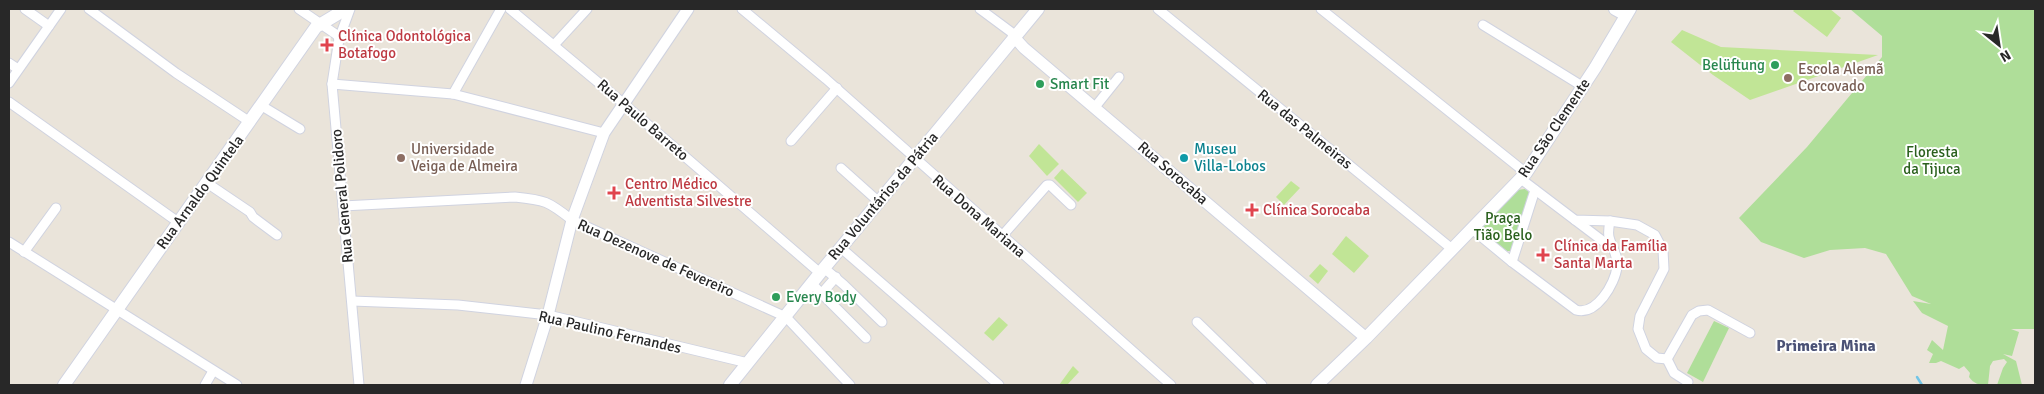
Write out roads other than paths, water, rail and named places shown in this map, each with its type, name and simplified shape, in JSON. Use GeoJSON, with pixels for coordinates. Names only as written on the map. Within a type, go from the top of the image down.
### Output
{"type":"FeatureCollection","features":[{"type":"Feature","properties":{"kind":"main road","name":"Rua Arnaldo Quintela"},"geometry":{"type":"LineString","coordinates":[[64,385],[320,23],[346,9]]}},
{"type":"Feature","properties":{"kind":"main road","name":"Rua Voluntários da Pátria"},"geometry":{"type":"LineString","coordinates":[[730,385],[822,270],[1038,9]]}},
{"type":"Feature","properties":{"kind":"main road","name":"Rua São Clemente"},"geometry":{"type":"LineString","coordinates":[[1317,385],[1366,338],[1523,176],[1582,86],[1624,11]]}},
{"type":"Feature","properties":{"kind":"street"},"geometry":{"type":"LineString","coordinates":[[25,9],[49,26]]}},
{"type":"Feature","properties":{"kind":"street"},"geometry":{"type":"LineString","coordinates":[[9,83],[61,9]]}},
{"type":"Feature","properties":{"kind":"street"},"geometry":{"type":"LineString","coordinates":[[89,9],[176,72],[250,122]]}},
{"type":"Feature","properties":{"kind":"street"},"geometry":{"type":"LineString","coordinates":[[299,9],[339,39]]}},
{"type":"Feature","properties":{"kind":"street","name":"Rua General Polidoro"},"geometry":{"type":"LineString","coordinates":[[350,9],[339,39],[332,84],[359,385]]}},
{"type":"Feature","properties":{"kind":"street"},"geometry":{"type":"LineString","coordinates":[[453,94],[501,9]]}},
{"type":"Feature","properties":{"kind":"street","name":"Rua Paulo Barreto"},"geometry":{"type":"LineString","coordinates":[[510,9],[822,270],[836,277],[882,322]]}},
{"type":"Feature","properties":{"kind":"street"},"geometry":{"type":"LineString","coordinates":[[554,45],[587,9]]}},
{"type":"Feature","properties":{"kind":"street"},"geometry":{"type":"LineString","coordinates":[[526,385],[548,315],[572,220],[604,133],[688,9]]}},
{"type":"Feature","properties":{"kind":"street","name":"Rua Dona Mariana"},"geometry":{"type":"LineString","coordinates":[[742,9],[837,88],[1171,385]]}},
{"type":"Feature","properties":{"kind":"street","name":"Rua Sorocaba"},"geometry":{"type":"LineString","coordinates":[[980,9],[1011,32],[1024,48],[1366,338]]}},
{"type":"Feature","properties":{"kind":"street","name":"Rua das Palmeiras"},"geometry":{"type":"LineString","coordinates":[[1158,9],[1452,249]]}},
{"type":"Feature","properties":{"kind":"street"},"geometry":{"type":"LineString","coordinates":[[1321,9],[1523,176],[1535,190],[1612,249]]}},
{"type":"Feature","properties":{"kind":"street"},"geometry":{"type":"LineString","coordinates":[[1483,25],[1582,86]]}},
{"type":"Feature","properties":{"kind":"street"},"geometry":{"type":"LineString","coordinates":[[9,63],[18,69]]}},
{"type":"Feature","properties":{"kind":"street"},"geometry":{"type":"LineString","coordinates":[[1095,107],[1119,77]]}},
{"type":"Feature","properties":{"kind":"street"},"geometry":{"type":"LineString","coordinates":[[332,84],[453,94],[604,133]]}},
{"type":"Feature","properties":{"kind":"street"},"geometry":{"type":"LineString","coordinates":[[791,141],[837,88]]}},
{"type":"Feature","properties":{"kind":"street"},"geometry":{"type":"LineString","coordinates":[[9,102],[178,222]]}},
{"type":"Feature","properties":{"kind":"street"},"geometry":{"type":"LineString","coordinates":[[262,106],[300,129]]}},
{"type":"Feature","properties":{"kind":"street"},"geometry":{"type":"LineString","coordinates":[[840,168],[879,202]]}},
{"type":"Feature","properties":{"kind":"street"},"geometry":{"type":"LineString","coordinates":[[207,183],[250,212],[253,217],[277,236]]}},
{"type":"Feature","properties":{"kind":"street"},"geometry":{"type":"LineString","coordinates":[[1002,236],[1047,185],[1050,185],[1072,205]]}},
{"type":"Feature","properties":{"kind":"street","name":"Rua São Clemente"},"geometry":{"type":"LineString","coordinates":[[1512,262],[1535,190]]}},
{"type":"Feature","properties":{"kind":"street","name":"Rua Dezenove de Fevereiro"},"geometry":{"type":"LineString","coordinates":[[344,206],[514,197],[538,199],[551,204],[572,220],[786,317],[850,385]]}},
{"type":"Feature","properties":{"kind":"street"},"geometry":{"type":"LineString","coordinates":[[24,252],[56,208]]}},
{"type":"Feature","properties":{"kind":"street"},"geometry":{"type":"LineString","coordinates":[[1575,220],[1610,221],[1636,225],[1655,235],[1663,250],[1664,269],[1638,323],[1639,336],[1646,349],[1657,358],[1667,359]]}},
{"type":"Feature","properties":{"kind":"street"},"geometry":{"type":"LineString","coordinates":[[1472,229],[1576,310],[1587,311],[1595,307],[1603,297],[1617,270],[1617,262],[1609,236],[1610,221]]}},
{"type":"Feature","properties":{"kind":"street"},"geometry":{"type":"LineString","coordinates":[[9,242],[237,385]]}},
{"type":"Feature","properties":{"kind":"street"},"geometry":{"type":"LineString","coordinates":[[842,248],[999,385]]}},
{"type":"Feature","properties":{"kind":"street"},"geometry":{"type":"LineString","coordinates":[[822,293],[836,277]]}},
{"type":"Feature","properties":{"kind":"street"},"geometry":{"type":"LineString","coordinates":[[812,284],[866,338]]}},
{"type":"Feature","properties":{"kind":"street","name":"Rua Paulino Fernandes"},"geometry":{"type":"LineString","coordinates":[[352,301],[458,306],[548,315],[748,363]]}},
{"type":"Feature","properties":{"kind":"street"},"geometry":{"type":"LineString","coordinates":[[1667,359],[1692,316],[1699,311],[1708,310],[1750,333]]}},
{"type":"Feature","properties":{"kind":"street"},"geometry":{"type":"LineString","coordinates":[[1198,322],[1262,385]]}},
{"type":"Feature","properties":{"kind":"street"},"geometry":{"type":"LineString","coordinates":[[1667,359],[1674,373],[1688,382]]}},
{"type":"Feature","properties":{"kind":"street"},"geometry":{"type":"LineString","coordinates":[[205,385],[213,371]]}},
{"type":"Feature","properties":{"kind":"waterway"},"geometry":{"type":"LineString","coordinates":[[1917,377],[1922,385]]}},
{"type":"Feature","properties":{"kind":"place","name":"Clínica Odontológica Botafogo"},"geometry":{"type":"Point","coordinates":[327,45]}},
{"type":"Feature","properties":{"kind":"place","name":"Belüftung"},"geometry":{"type":"Point","coordinates":[1775,65]}},
{"type":"Feature","properties":{"kind":"place","name":"Escola Alemã Corcovado"},"geometry":{"type":"Point","coordinates":[1788,78]}},
{"type":"Feature","properties":{"kind":"place","name":"Smart Fit"},"geometry":{"type":"Point","coordinates":[1040,84]}},
{"type":"Feature","properties":{"kind":"place","name":"Universidade Veiga de Almeira"},"geometry":{"type":"Point","coordinates":[401,158]}},
{"type":"Feature","properties":{"kind":"place","name":"Museu Villa-Lobos"},"geometry":{"type":"Point","coordinates":[1184,158]}},
{"type":"Feature","properties":{"kind":"place","name":"Centro Médico Adventista Silvestre"},"geometry":{"type":"Point","coordinates":[614,193]}},
{"type":"Feature","properties":{"kind":"place","name":"Clínica Sorocaba"},"geometry":{"type":"Point","coordinates":[1252,210]}},
{"type":"Feature","properties":{"kind":"place","name":"Clínica da Família Santa Marta"},"geometry":{"type":"Point","coordinates":[1543,255]}},
{"type":"Feature","properties":{"kind":"place","name":"Every Body"},"geometry":{"type":"Point","coordinates":[776,297]}},
{"type":"Feature","properties":{"kind":"district","name":"Primeira Mina"},"geometry":{"type":"Point","coordinates":[1826,346]}},
{"type":"Feature","properties":{"kind":"park label","name":"Floresta da Tijuca"},"geometry":{"type":"Point","coordinates":[1932,160]}},
{"type":"Feature","properties":{"kind":"park label","name":"Praça Tião Belo"},"geometry":{"type":"Point","coordinates":[1503,226]}}]}
